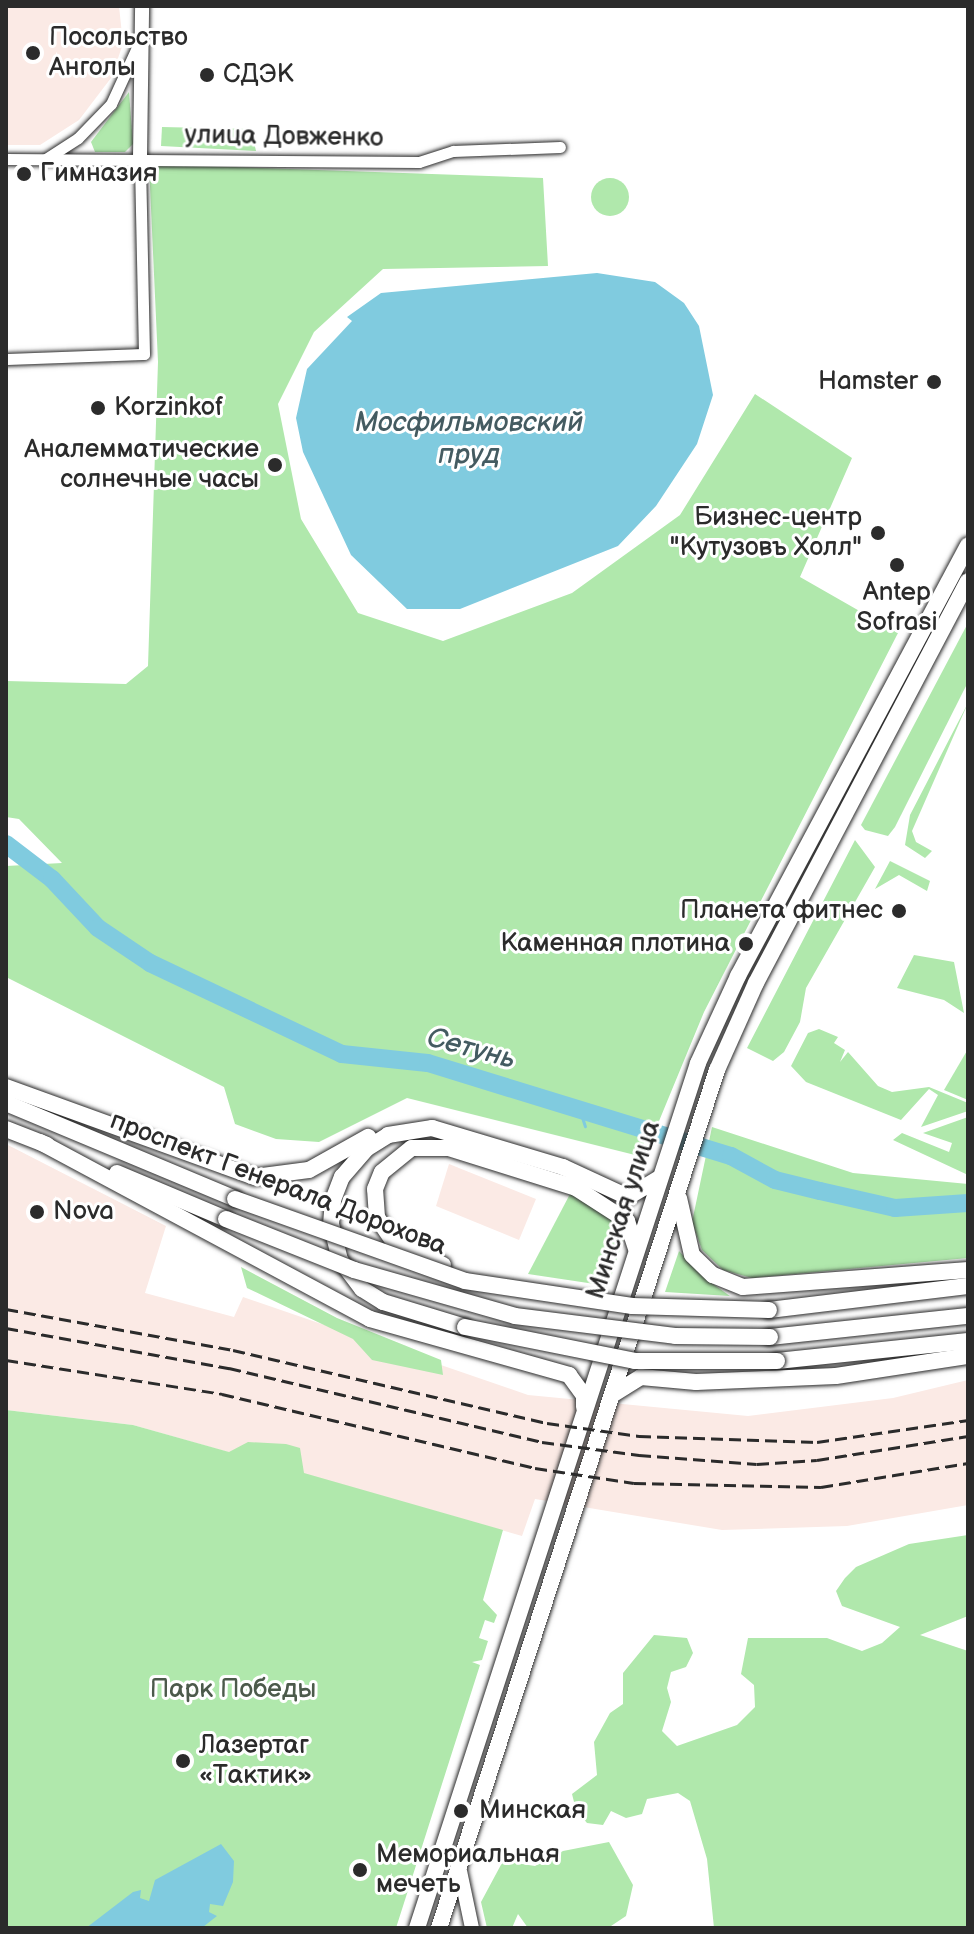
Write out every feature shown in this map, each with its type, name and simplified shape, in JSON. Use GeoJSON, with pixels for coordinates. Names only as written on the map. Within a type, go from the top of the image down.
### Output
{"type":"FeatureCollection","features":[{"type":"Feature","properties":{"kind":"main road","name":"Минская улица"},"geometry":{"type":"LineString","coordinates":[[417,1928],[684,1100],[738,976],[968,546]]}},
{"type":"Feature","properties":{"kind":"main road","name":"Минская улица"},"geometry":{"type":"LineString","coordinates":[[439,1928],[704,1107],[756,983],[968,581]]}},
{"type":"Feature","properties":{"kind":"main road"},"geometry":{"type":"LineString","coordinates":[[6,1087],[255,1177],[296,1174],[370,1136],[416,1128],[466,1136],[563,1167],[628,1197],[660,1175]]}},
{"type":"Feature","properties":{"kind":"main road","name":"проспект Генерала Дорохова"},"geometry":{"type":"LineString","coordinates":[[6,1103],[235,1199],[402,1261],[507,1289],[632,1306],[769,1310],[968,1286]]}},
{"type":"Feature","properties":{"kind":"main road"},"geometry":{"type":"LineString","coordinates":[[416,1128],[388,1135],[357,1157],[337,1188],[331,1224],[340,1260],[362,1289],[431,1318],[635,1361],[777,1361],[968,1341]]}},
{"type":"Feature","properties":{"kind":"main road","name":"проспект Генерала Дорохова"},"geometry":{"type":"LineString","coordinates":[[6,1129],[382,1279],[515,1316],[675,1336],[770,1337],[968,1316]]}},
{"type":"Feature","properties":{"kind":"main road"},"geometry":{"type":"LineString","coordinates":[[40,1142],[370,1319],[569,1375],[584,1396],[584,1408]]}},
{"type":"Feature","properties":{"kind":"main road"},"geometry":{"type":"LineString","coordinates":[[507,1289],[411,1253],[386,1234],[377,1217],[378,1180],[403,1151],[431,1145],[471,1155],[594,1196],[631,1227],[636,1250]]}},
{"type":"Feature","properties":{"kind":"main road"},"geometry":{"type":"LineString","coordinates":[[679,1182],[692,1255],[727,1282],[767,1287],[968,1270]]}},
{"type":"Feature","properties":{"kind":"main road"},"geometry":{"type":"LineString","coordinates":[[609,1400],[622,1384],[641,1377],[696,1382],[836,1376],[968,1356]]}},
{"type":"Feature","properties":{"kind":"street"},"geometry":{"type":"LineString","coordinates":[[6,359],[144,354],[140,157],[142,6]]}},
{"type":"Feature","properties":{"kind":"street"},"geometry":{"type":"LineString","coordinates":[[44,160],[78,138],[111,104],[142,30]]}},
{"type":"Feature","properties":{"kind":"street","name":"улица Довженко"},"geometry":{"type":"LineString","coordinates":[[6,159],[140,157],[419,162],[453,151],[560,147]]}},
{"type":"Feature","properties":{"kind":"street"},"geometry":{"type":"LineString","coordinates":[[460,1863],[460,1891],[472,1928]]}},
{"type":"Feature","properties":{"kind":"shaded area"},"geometry":{"type":"Polygon","coordinates":[[[6,6],[119,6],[123,44],[111,78],[79,120],[40,145],[6,145],[6,6]]]}},
{"type":"Feature","properties":{"kind":"shaded area"},"geometry":{"type":"Polygon","coordinates":[[[6,1144],[166,1226],[145,1293],[234,1317],[243,1297],[528,1395],[748,1416],[893,1398],[968,1380],[968,1505],[847,1526],[722,1530],[535,1499],[522,1536],[133,1425],[6,1410],[6,1144]]]}},
{"type":"Feature","properties":{"kind":"shaded area"},"geometry":{"type":"Polygon","coordinates":[[[449,1164],[536,1199],[519,1240],[436,1206],[449,1164]]]}},
{"type":"Feature","properties":{"kind":"green space"},"geometry":{"type":"Polygon","coordinates":[[[129,92],[133,144],[125,152],[95,152],[91,142],[129,92]]]}},
{"type":"Feature","properties":{"kind":"green space"},"geometry":{"type":"Polygon","coordinates":[[[162,127],[251,129],[256,151],[161,146],[162,127]]]}},
{"type":"Feature","properties":{"kind":"green space"},"geometry":{"type":"Polygon","coordinates":[[[149,164],[543,178],[548,266],[383,269],[314,332],[278,404],[301,519],[358,613],[443,641],[572,593],[680,515],[755,394],[852,458],[800,577],[898,633],[704,1012],[657,1126],[635,1155],[407,1098],[319,1142],[276,1139],[235,1124],[224,1087],[6,977],[6,866],[62,863],[19,819],[6,817],[6,681],[126,684],[148,666],[158,362],[149,164]]]}},
{"type":"Feature","properties":{"kind":"green space"},"geometry":{"type":"Polygon","coordinates":[[[610,178],[623,184],[629,197],[623,210],[610,216],[597,210],[591,197],[597,184],[610,178]]]}},
{"type":"Feature","properties":{"kind":"green space"},"geometry":{"type":"Polygon","coordinates":[[[968,623],[968,682],[895,827],[888,836],[865,830],[861,825],[968,623]]]}},
{"type":"Feature","properties":{"kind":"green space"},"geometry":{"type":"Polygon","coordinates":[[[968,703],[912,831],[916,842],[932,851],[925,858],[905,845],[910,815],[968,703]]]}},
{"type":"Feature","properties":{"kind":"green space"},"geometry":{"type":"Polygon","coordinates":[[[855,840],[875,867],[806,988],[800,1022],[784,1052],[773,1061],[747,1048],[855,840]]]}},
{"type":"Feature","properties":{"kind":"green space"},"geometry":{"type":"Polygon","coordinates":[[[890,861],[930,881],[927,891],[899,875],[875,889],[890,861]]]}},
{"type":"Feature","properties":{"kind":"green space"},"geometry":{"type":"Polygon","coordinates":[[[914,955],[954,962],[964,1013],[944,1000],[897,988],[914,955]]]}},
{"type":"Feature","properties":{"kind":"green space"},"geometry":{"type":"Polygon","coordinates":[[[819,1029],[838,1037],[834,1043],[845,1050],[840,1062],[848,1052],[878,1086],[892,1092],[929,1087],[968,1103],[968,1111],[921,1127],[938,1095],[929,1089],[901,1120],[806,1082],[791,1066],[808,1033],[819,1029]]]}},
{"type":"Feature","properties":{"kind":"green space"},"geometry":{"type":"Polygon","coordinates":[[[968,1049],[968,1100],[944,1090],[968,1049]]]}},
{"type":"Feature","properties":{"kind":"green space"},"geometry":{"type":"Polygon","coordinates":[[[968,1117],[968,1175],[893,1140],[902,1133],[949,1152],[952,1143],[923,1133],[968,1117]]]}},
{"type":"Feature","properties":{"kind":"green space"},"geometry":{"type":"Polygon","coordinates":[[[712,1127],[853,1173],[968,1184],[968,1258],[752,1278],[723,1270],[702,1250],[692,1222],[712,1127]]]}},
{"type":"Feature","properties":{"kind":"green space"},"geometry":{"type":"Polygon","coordinates":[[[570,1194],[605,1213],[625,1234],[608,1286],[528,1274],[570,1194]]]}},
{"type":"Feature","properties":{"kind":"green space"},"geometry":{"type":"Polygon","coordinates":[[[679,1251],[703,1277],[730,1296],[665,1292],[679,1251]]]}},
{"type":"Feature","properties":{"kind":"green space"},"geometry":{"type":"Polygon","coordinates":[[[241,1267],[337,1318],[441,1360],[443,1375],[372,1360],[353,1339],[247,1288],[241,1267]]]}},
{"type":"Feature","properties":{"kind":"green space","name":"Парк Победы"},"geometry":{"type":"Polygon","coordinates":[[[6,1410],[133,1425],[229,1452],[248,1442],[286,1444],[300,1448],[304,1473],[503,1530],[483,1600],[497,1615],[494,1623],[485,1620],[479,1638],[488,1641],[482,1660],[472,1662],[480,1665],[396,1928],[6,1928],[6,1410]]]}},
{"type":"Feature","properties":{"kind":"green space"},"geometry":{"type":"Polygon","coordinates":[[[968,1535],[968,1616],[920,1635],[968,1651],[968,1928],[714,1928],[707,1859],[690,1801],[678,1793],[647,1799],[642,1814],[626,1818],[611,1811],[603,1825],[587,1823],[576,1810],[572,1794],[597,1775],[594,1742],[610,1713],[623,1704],[623,1673],[654,1635],[687,1638],[693,1653],[686,1667],[671,1672],[667,1688],[671,1702],[662,1731],[677,1746],[737,1725],[755,1707],[754,1685],[741,1674],[748,1638],[827,1638],[862,1651],[882,1643],[900,1627],[842,1606],[836,1591],[845,1578],[856,1567],[909,1544],[968,1535]]]}},
{"type":"Feature","properties":{"kind":"green space"},"geometry":{"type":"Polygon","coordinates":[[[609,1842],[633,1885],[626,1916],[608,1928],[528,1928],[518,1914],[512,1928],[487,1928],[481,1902],[503,1861],[535,1866],[563,1851],[609,1842]]]}},
{"type":"Feature","properties":{"kind":"water","name":"Мосфильмовский пруд"},"geometry":{"type":"Polygon","coordinates":[[[597,273],[655,282],[684,303],[699,326],[713,395],[697,444],[656,506],[618,546],[460,609],[407,609],[351,555],[303,452],[296,418],[307,369],[352,321],[347,317],[381,293],[597,273]]]}},
{"type":"Feature","properties":{"kind":"water"},"geometry":{"type":"Polygon","coordinates":[[[221,1844],[234,1861],[233,1882],[223,1906],[210,1904],[209,1912],[217,1916],[203,1927],[86,1928],[133,1892],[141,1890],[140,1898],[149,1901],[155,1880],[221,1844]]]}},
{"type":"Feature","properties":{"kind":"waterway","name":"Сетунь"},"geometry":{"type":"LineString","coordinates":[[6,844],[52,879],[98,928],[150,963],[342,1054],[428,1063],[731,1156],[775,1180],[820,1191],[895,1208],[968,1203]]}},
{"type":"Feature","properties":{"kind":"waterway"},"geometry":{"type":"LineString","coordinates":[[580,1111],[585,1126]]}},
{"type":"Feature","properties":{"kind":"railway"},"geometry":{"type":"LineString","coordinates":[[6,1309],[233,1350],[547,1423],[639,1436],[817,1442],[968,1420]]}},
{"type":"Feature","properties":{"kind":"railway"},"geometry":{"type":"LineString","coordinates":[[6,1328],[229,1368],[542,1442],[639,1455],[757,1464],[817,1460],[968,1436]]}},
{"type":"Feature","properties":{"kind":"railway"},"geometry":{"type":"LineString","coordinates":[[6,1360],[222,1394],[535,1468],[634,1483],[821,1487],[968,1463]]}},
{"type":"Feature","properties":{"kind":"place","name":"Посольство Анголы"},"geometry":{"type":"Point","coordinates":[33,53]}},
{"type":"Feature","properties":{"kind":"place","name":"СДЭК"},"geometry":{"type":"Point","coordinates":[207,75]}},
{"type":"Feature","properties":{"kind":"place","name":"Гимназия"},"geometry":{"type":"Point","coordinates":[24,174]}},
{"type":"Feature","properties":{"kind":"place","name":"Hamster"},"geometry":{"type":"Point","coordinates":[934,382]}},
{"type":"Feature","properties":{"kind":"place","name":"Korzinkof"},"geometry":{"type":"Point","coordinates":[98,408]}},
{"type":"Feature","properties":{"kind":"place","name":"Аналемматические солнечные часы"},"geometry":{"type":"Point","coordinates":[275,465]}},
{"type":"Feature","properties":{"kind":"place","name":"Бизнес-центр \"Кутузовъ Холл\""},"geometry":{"type":"Point","coordinates":[878,533]}},
{"type":"Feature","properties":{"kind":"place","name":"Antep Sofrasi"},"geometry":{"type":"Point","coordinates":[897,565]}},
{"type":"Feature","properties":{"kind":"place","name":"Планета фитнес"},"geometry":{"type":"Point","coordinates":[899,911]}},
{"type":"Feature","properties":{"kind":"place","name":"Каменная плотина"},"geometry":{"type":"Point","coordinates":[746,944]}},
{"type":"Feature","properties":{"kind":"place","name":"Nova"},"geometry":{"type":"Point","coordinates":[37,1212]}},
{"type":"Feature","properties":{"kind":"place","name":"Лазертаг «Тактик»"},"geometry":{"type":"Point","coordinates":[183,1761]}},
{"type":"Feature","properties":{"kind":"place","name":"Минская"},"geometry":{"type":"Point","coordinates":[461,1811]}},
{"type":"Feature","properties":{"kind":"place","name":"Мемориальная мечеть"},"geometry":{"type":"Point","coordinates":[360,1870]}}]}
